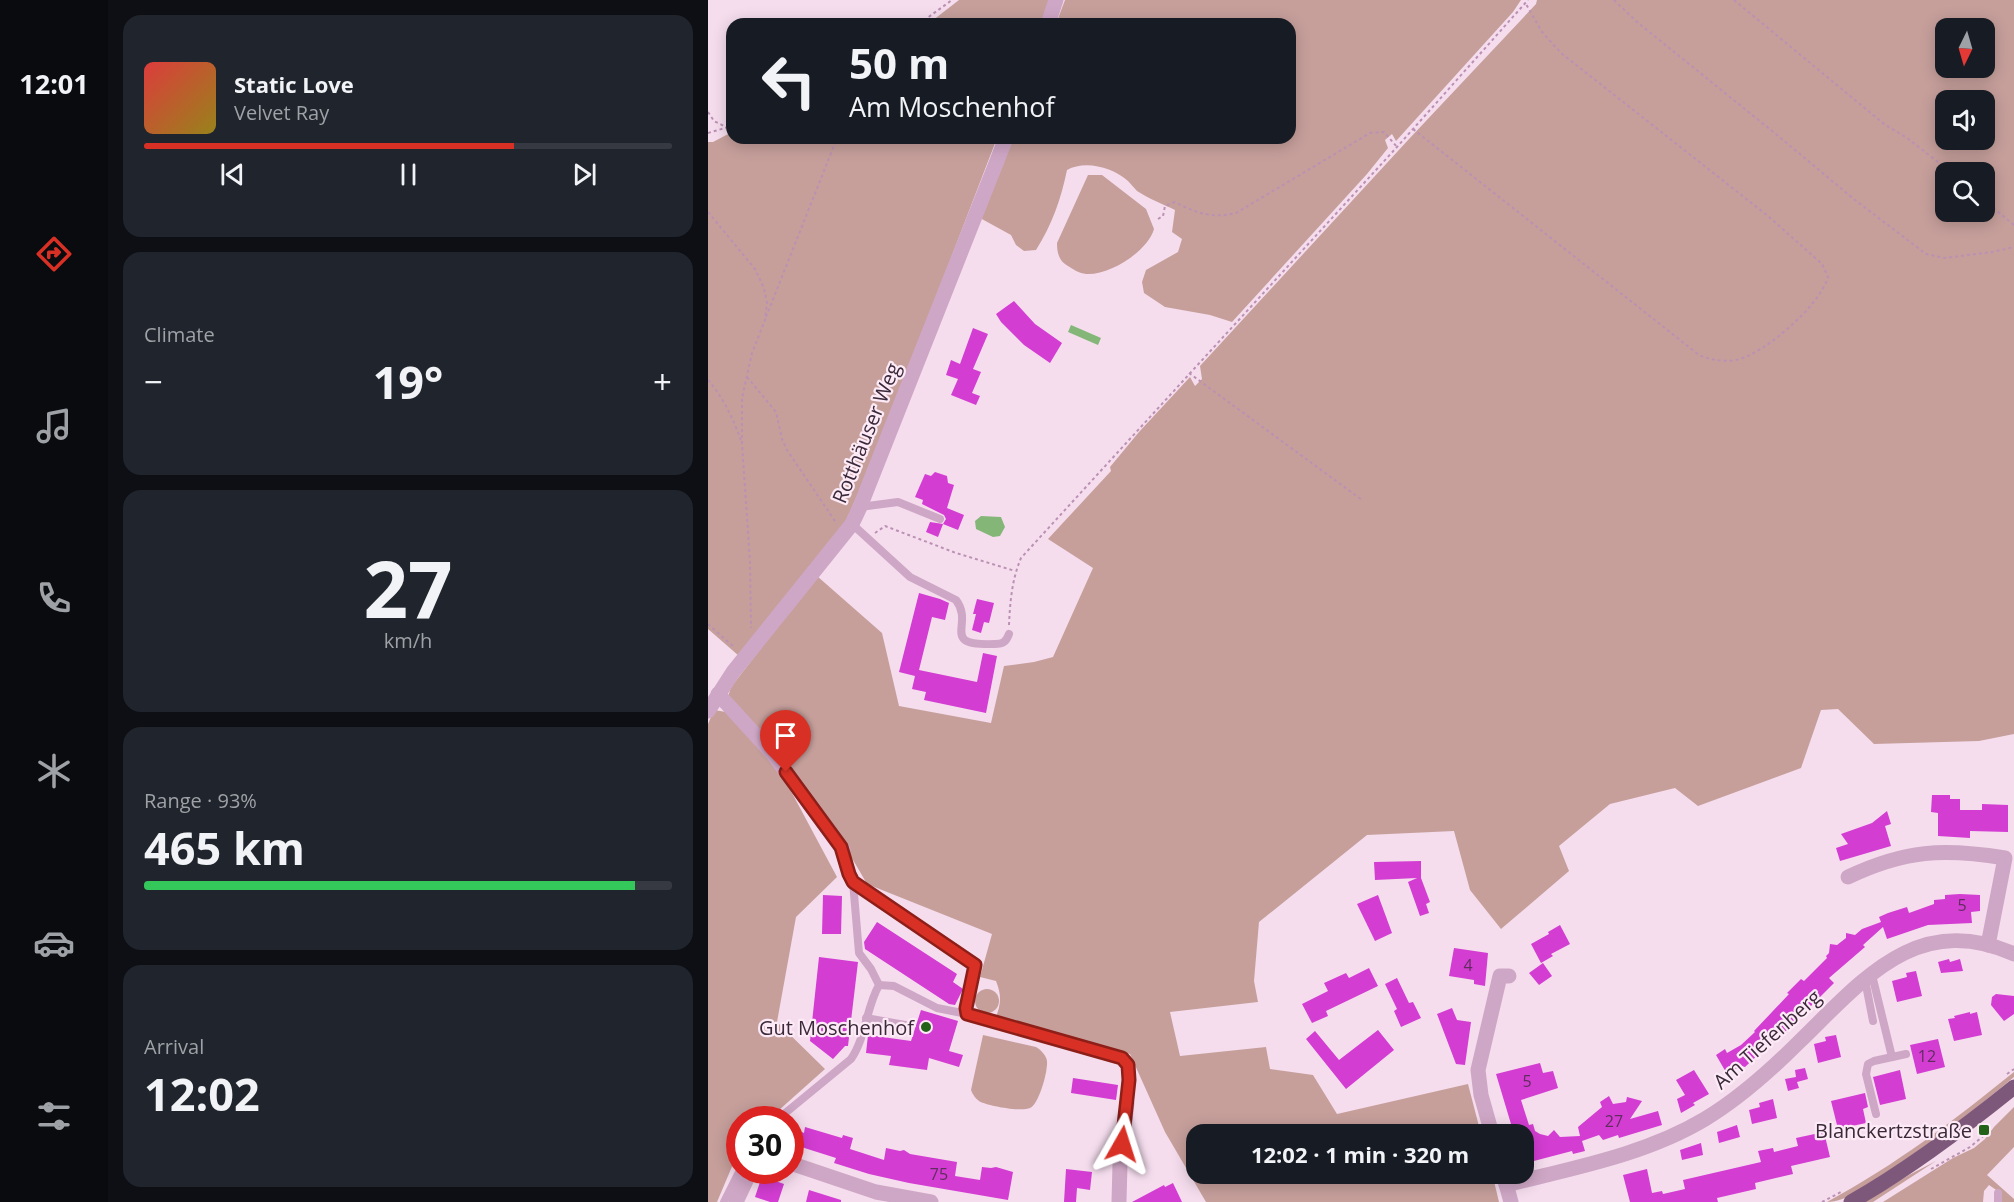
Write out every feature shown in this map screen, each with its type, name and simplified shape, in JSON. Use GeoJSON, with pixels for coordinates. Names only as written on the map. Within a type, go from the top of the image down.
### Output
{"type":"FeatureCollection","features":[{"type":"Feature","properties":{"kind":"main road"},"geometry":{"type":"LineString","coordinates":[[1850,1195],[1919,1159],[2008,1083]]}},
{"type":"Feature","properties":{"kind":"street"},"geometry":{"type":"LineString","coordinates":[[1050,18],[1056,0]]}},
{"type":"Feature","properties":{"kind":"street","name":"Rotthäuser Weg"},"geometry":{"type":"LineString","coordinates":[[708,711],[748,653],[848,529],[860,507],[1004,144]]}},
{"type":"Feature","properties":{"kind":"street"},"geometry":{"type":"LineString","coordinates":[[718,694],[773,754],[843,850]]}},
{"type":"Feature","properties":{"kind":"street"},"geometry":{"type":"LineString","coordinates":[[1848,877],[1887,861],[1909,856],[1950,851],[2010,856],[1988,945]]}},
{"type":"Feature","properties":{"kind":"street","name":"Am Tiefenberg"},"geometry":{"type":"LineString","coordinates":[[1534,1173],[1625,1153],[1669,1137],[1704,1119],[1763,1076],[1868,976],[1898,955],[1932,943],[1966,941],[1988,945],[2014,954]]}},
{"type":"Feature","properties":{"kind":"street"},"geometry":{"type":"LineString","coordinates":[[1489,1124],[1480,1089],[1478,1070],[1500,976],[1509,976]]}},
{"type":"Feature","properties":{"kind":"street"},"geometry":{"type":"LineString","coordinates":[[1119,1202],[1120,1164],[1127,1103]]}},
{"type":"Feature","properties":{"kind":"street"},"geometry":{"type":"LineString","coordinates":[[804,1168],[876,1192],[931,1202]]}},
{"type":"Feature","properties":{"kind":"street"},"geometry":{"type":"LineString","coordinates":[[736,1202],[744,1184]]}},
{"type":"Feature","properties":{"kind":"street"},"geometry":{"type":"LineString","coordinates":[[1506,1184],[1511,1202]]}},
{"type":"Feature","properties":{"kind":"lane"},"geometry":{"type":"LineString","coordinates":[[860,507],[898,502],[940,519]]}},
{"type":"Feature","properties":{"kind":"lane"},"geometry":{"type":"LineString","coordinates":[[848,529],[868,538],[910,577],[956,600],[961,606],[961,630],[965,641],[972,645],[1001,644],[1006,640],[1008,634]]}},
{"type":"Feature","properties":{"kind":"lane"},"geometry":{"type":"LineString","coordinates":[[843,850],[853,882],[859,952],[879,985]]}},
{"type":"Feature","properties":{"kind":"lane"},"geometry":{"type":"LineString","coordinates":[[853,882],[975,965],[966,1008],[967,1014]]}},
{"type":"Feature","properties":{"kind":"lane"},"geometry":{"type":"LineString","coordinates":[[1868,976],[1873,1021]]}},
{"type":"Feature","properties":{"kind":"lane"},"geometry":{"type":"LineString","coordinates":[[1868,976],[1892,1057]]}},
{"type":"Feature","properties":{"kind":"lane"},"geometry":{"type":"LineString","coordinates":[[879,985],[894,986],[937,1008],[967,1014],[1122,1058],[1128,1065],[1127,1103]]}},
{"type":"Feature","properties":{"kind":"lane"},"geometry":{"type":"LineString","coordinates":[[794,1106],[851,1059],[859,1048],[872,996],[879,985]]}},
{"type":"Feature","properties":{"kind":"lane"},"geometry":{"type":"LineString","coordinates":[[866,1018],[905,1025]]}},
{"type":"Feature","properties":{"kind":"lane"},"geometry":{"type":"LineString","coordinates":[[1876,1114],[1866,1074],[1867,1068],[1874,1061],[1906,1054]]}},
{"type":"Feature","properties":{"kind":"lane"},"geometry":{"type":"LineString","coordinates":[[724,1202],[733,1184]]}},
{"type":"Feature","properties":{"kind":"path"},"geometry":{"type":"LineString","coordinates":[[927,18],[952,0]]}},
{"type":"Feature","properties":{"kind":"path"},"geometry":{"type":"LineString","coordinates":[[1614,0],[1637,22],[1855,200],[1926,254],[1945,258],[2014,247]]}},
{"type":"Feature","properties":{"kind":"path"},"geometry":{"type":"LineString","coordinates":[[1734,0],[1884,124],[1938,162]]}},
{"type":"Feature","properties":{"kind":"path"},"geometry":{"type":"LineString","coordinates":[[1008,634],[1015,571],[1021,558],[1527,2],[1542,32],[1561,53],[1768,216],[1822,264],[1828,277],[1809,306],[1764,347],[1737,360],[1713,361],[1699,355],[1413,129]]}},
{"type":"Feature","properties":{"kind":"path"},"geometry":{"type":"LineString","coordinates":[[708,112],[714,122],[726,127]]}},
{"type":"Feature","properties":{"kind":"path"},"geometry":{"type":"LineString","coordinates":[[708,133],[726,128]]}},
{"type":"Feature","properties":{"kind":"path"},"geometry":{"type":"LineString","coordinates":[[1158,219],[1163,216],[1165,206],[1175,202],[1199,214],[1223,217],[1236,213],[1370,133],[1384,132],[1397,147]]}},
{"type":"Feature","properties":{"kind":"path"},"geometry":{"type":"LineString","coordinates":[[748,653],[750,562],[742,443],[742,398],[752,354],[835,144]]}},
{"type":"Feature","properties":{"kind":"path"},"geometry":{"type":"LineString","coordinates":[[1995,209],[2014,225]]}},
{"type":"Feature","properties":{"kind":"path"},"geometry":{"type":"LineString","coordinates":[[708,212],[755,269],[766,298],[765,320]]}},
{"type":"Feature","properties":{"kind":"path"},"geometry":{"type":"LineString","coordinates":[[1189,373],[1362,500]]}},
{"type":"Feature","properties":{"kind":"path"},"geometry":{"type":"LineString","coordinates":[[747,377],[776,412],[782,439],[788,450],[848,529]]}},
{"type":"Feature","properties":{"kind":"path"},"geometry":{"type":"LineString","coordinates":[[708,380],[716,388],[736,423],[742,443]]}},
{"type":"Feature","properties":{"kind":"path"},"geometry":{"type":"LineString","coordinates":[[868,538],[885,526],[957,553],[1015,571]]}},
{"type":"Feature","properties":{"kind":"path"},"geometry":{"type":"LineString","coordinates":[[708,624],[748,653]]}},
{"type":"Feature","properties":{"kind":"path"},"geometry":{"type":"LineString","coordinates":[[2008,1083],[2014,1069]]}},
{"type":"Feature","properties":{"kind":"path"},"geometry":{"type":"LineString","coordinates":[[1822,1202],[1850,1195]]}},
{"type":"Feature","properties":{"kind":"shaded area"},"geometry":{"type":"Polygon","coordinates":[[[959,0],[1051,0],[1044,18],[936,18],[959,0]]]}},
{"type":"Feature","properties":{"kind":"shaded area"},"geometry":{"type":"Polygon","coordinates":[[[1065,0],[1521,0],[1513,12],[1396,141],[1392,134],[1385,140],[1388,148],[1367,174],[1232,322],[1210,315],[1165,307],[1144,293],[1142,282],[1146,270],[1178,252],[1182,239],[1172,232],[1175,210],[1137,191],[1122,176],[1114,172],[1090,165],[1067,170],[1055,212],[1036,250],[1024,251],[1016,245],[1011,235],[980,218],[1011,144],[1296,144],[1296,18],[1058,18],[1065,0]]]}},
{"type":"Feature","properties":{"kind":"shaded area"},"geometry":{"type":"Polygon","coordinates":[[[1537,0],[2014,0],[2014,734],[1979,741],[1874,744],[1838,709],[1821,710],[1801,768],[1698,806],[1675,788],[1610,804],[1559,846],[1569,871],[1501,929],[1470,890],[1454,831],[1367,835],[1259,922],[1254,981],[1258,1002],[1170,1012],[1180,1056],[1266,1047],[1270,1069],[1313,1075],[1337,1114],[1468,1084],[1478,1124],[1186,1124],[1186,1168],[1165,1132],[1130,1054],[995,1019],[1000,1000],[998,986],[996,981],[980,977],[992,934],[867,884],[837,834],[820,811],[728,697],[731,687],[817,576],[882,633],[899,706],[991,723],[1004,666],[1053,657],[1093,568],[1048,539],[1111,471],[1110,467],[1139,432],[1190,377],[1195,386],[1202,379],[1200,366],[1536,4],[1537,0]]]}},
{"type":"Feature","properties":{"kind":"shaded area"},"geometry":{"type":"Polygon","coordinates":[[[726,135],[726,144],[995,144],[880,443],[846,521],[739,656],[708,629],[708,142],[726,135]]]}},
{"type":"Feature","properties":{"kind":"shaded area"},"geometry":{"type":"Polygon","coordinates":[[[1088,175],[1102,175],[1146,209],[1154,229],[1144,246],[1136,253],[1116,266],[1095,274],[1081,273],[1062,262],[1057,243],[1088,175]]]}},
{"type":"Feature","properties":{"kind":"shaded area"},"geometry":{"type":"Polygon","coordinates":[[[1071,325],[1101,338],[1098,345],[1068,332],[1071,325]]]}},
{"type":"Feature","properties":{"kind":"shaded area"},"geometry":{"type":"Polygon","coordinates":[[[981,516],[1001,517],[1005,527],[1000,536],[993,537],[976,529],[975,521],[981,516]]]}},
{"type":"Feature","properties":{"kind":"shaded area"},"geometry":{"type":"Polygon","coordinates":[[[714,710],[726,712],[777,765],[837,877],[796,917],[777,1022],[825,1069],[784,1106],[726,1106],[726,1181],[717,1202],[708,1202],[708,724],[714,710]]]}},
{"type":"Feature","properties":{"kind":"shaded area"},"geometry":{"type":"Polygon","coordinates":[[[987,989],[995,993],[999,1001],[995,1009],[987,1013],[979,1009],[975,1001],[979,993],[987,989]]]}},
{"type":"Feature","properties":{"kind":"shaded area"},"geometry":{"type":"Polygon","coordinates":[[[983,1035],[1036,1047],[1044,1055],[1047,1066],[1044,1079],[1040,1094],[1030,1108],[1012,1109],[996,1106],[983,1103],[973,1095],[971,1090],[983,1035]]]}},
{"type":"Feature","properties":{"kind":"shaded area"},"geometry":{"type":"Polygon","coordinates":[[[2014,1072],[2014,1077],[1918,1151],[1857,1192],[1842,1199],[1827,1202],[1877,1173],[1924,1141],[2014,1072]]]}},
{"type":"Feature","properties":{"kind":"shaded area"},"geometry":{"type":"Polygon","coordinates":[[[2014,1107],[2014,1147],[1987,1175],[2014,1199],[2014,1202],[2001,1202],[2002,1194],[1989,1185],[1984,1191],[1983,1202],[1883,1202],[1953,1158],[1974,1148],[2014,1107]]]}},
{"type":"Feature","properties":{"kind":"shaded area"},"geometry":{"type":"Polygon","coordinates":[[[1936,1161],[1873,1202],[1865,1202],[1909,1175],[1936,1161]]]}},
{"type":"Feature","properties":{"kind":"shaded area"},"geometry":{"type":"Polygon","coordinates":[[[1195,1184],[1495,1184],[1499,1202],[1206,1202],[1195,1184]]]}},
{"type":"Feature","properties":{"kind":"building"},"geometry":{"type":"Polygon","coordinates":[[[1014,301],[1035,324],[1062,343],[1050,363],[1024,345],[996,314],[1014,301]]]}},
{"type":"Feature","properties":{"kind":"building"},"geometry":{"type":"Polygon","coordinates":[[[973,328],[988,334],[973,369],[981,372],[972,393],[980,396],[976,405],[951,395],[958,379],[946,375],[951,360],[960,364],[973,328]]]}},
{"type":"Feature","properties":{"kind":"building"},"geometry":{"type":"Polygon","coordinates":[[[935,472],[947,476],[948,483],[954,485],[947,508],[964,515],[958,530],[943,524],[946,519],[944,515],[922,504],[923,500],[915,497],[925,474],[931,476],[935,472]]]}},
{"type":"Feature","properties":{"kind":"building"},"geometry":{"type":"Polygon","coordinates":[[[930,522],[943,524],[938,537],[926,532],[930,522]]]}},
{"type":"Feature","properties":{"kind":"building"},"geometry":{"type":"Polygon","coordinates":[[[919,593],[949,603],[945,620],[932,617],[919,670],[977,682],[983,653],[997,656],[986,713],[924,700],[926,692],[912,689],[915,676],[899,672],[919,593]]]}},
{"type":"Feature","properties":{"kind":"building"},"geometry":{"type":"Polygon","coordinates":[[[977,599],[994,603],[989,623],[984,622],[981,633],[972,630],[977,599]]]}},
{"type":"Feature","properties":{"kind":"building"},"geometry":{"type":"Polygon","coordinates":[[[1932,795],[1950,795],[1950,799],[1960,799],[1960,810],[1982,810],[1982,804],[2008,805],[2008,832],[1970,831],[1970,838],[1938,836],[1938,813],[1931,812],[1932,795]]]}},
{"type":"Feature","properties":{"kind":"building"},"geometry":{"type":"Polygon","coordinates":[[[1887,811],[1891,824],[1885,826],[1891,846],[1840,861],[1836,848],[1848,844],[1841,834],[1872,823],[1887,811]]]}},
{"type":"Feature","properties":{"kind":"building"},"geometry":{"type":"Polygon","coordinates":[[[1421,861],[1421,878],[1430,902],[1426,904],[1429,913],[1420,916],[1408,882],[1417,878],[1375,880],[1374,862],[1421,861]]]}},
{"type":"Feature","properties":{"kind":"building"},"geometry":{"type":"Polygon","coordinates":[[[823,895],[842,896],[841,934],[822,934],[823,895]]]}},
{"type":"Feature","properties":{"kind":"building"},"geometry":{"type":"Polygon","coordinates":[[[1378,895],[1392,933],[1375,941],[1357,904],[1378,895]]]}},
{"type":"Feature","properties":{"kind":"building"},"geometry":{"type":"Polygon","coordinates":[[[1945,895],[1980,895],[1980,911],[1971,912],[1972,923],[1928,925],[1887,939],[1883,927],[1863,945],[1865,947],[1829,978],[1834,983],[1779,1038],[1777,1037],[1745,1067],[1742,1066],[1727,1074],[1716,1055],[1725,1049],[1727,1053],[1741,1045],[1755,1032],[1789,994],[1787,993],[1801,979],[1804,981],[1827,958],[1830,944],[1837,945],[1846,938],[1846,933],[1855,935],[1862,929],[1881,922],[1879,917],[1888,913],[1907,907],[1909,913],[1934,904],[1934,900],[1945,899],[1945,895]]]}},
{"type":"Feature","properties":{"kind":"building"},"geometry":{"type":"Polygon","coordinates":[[[877,922],[957,974],[953,982],[963,989],[955,1005],[949,1004],[865,949],[864,942],[877,922]]]}},
{"type":"Feature","properties":{"kind":"building"},"geometry":{"type":"Polygon","coordinates":[[[1560,925],[1570,944],[1551,954],[1553,956],[1541,963],[1531,944],[1560,925]]]}},
{"type":"Feature","properties":{"kind":"building"},"geometry":{"type":"Polygon","coordinates":[[[1454,948],[1488,953],[1485,986],[1474,984],[1474,980],[1449,976],[1454,948]]]}},
{"type":"Feature","properties":{"kind":"building"},"geometry":{"type":"Polygon","coordinates":[[[819,957],[858,962],[848,1046],[845,1046],[833,1059],[810,1041],[819,957]]]}},
{"type":"Feature","properties":{"kind":"building"},"geometry":{"type":"Polygon","coordinates":[[[1949,959],[1950,962],[1960,959],[1963,971],[1941,973],[1938,962],[1949,959]]]}},
{"type":"Feature","properties":{"kind":"building"},"geometry":{"type":"Polygon","coordinates":[[[1543,963],[1552,976],[1539,985],[1529,973],[1543,963]]]}},
{"type":"Feature","properties":{"kind":"building"},"geometry":{"type":"Polygon","coordinates":[[[1369,968],[1378,986],[1326,1011],[1328,1016],[1312,1023],[1302,1004],[1328,991],[1324,983],[1346,973],[1349,978],[1369,968]]]}},
{"type":"Feature","properties":{"kind":"building"},"geometry":{"type":"Polygon","coordinates":[[[1916,971],[1922,996],[1897,1002],[1892,981],[1907,977],[1906,973],[1916,971]]]}},
{"type":"Feature","properties":{"kind":"building"},"geometry":{"type":"Polygon","coordinates":[[[1397,978],[1409,1003],[1413,1002],[1421,1018],[1401,1027],[1394,1011],[1397,1009],[1385,984],[1397,978]]]}},
{"type":"Feature","properties":{"kind":"building"},"geometry":{"type":"Polygon","coordinates":[[[1996,994],[2014,996],[2014,1014],[2004,1021],[1991,1005],[1992,997],[1996,994]]]}},
{"type":"Feature","properties":{"kind":"building"},"geometry":{"type":"Polygon","coordinates":[[[1452,1008],[1457,1020],[1471,1022],[1465,1065],[1456,1064],[1437,1014],[1452,1008]]]}},
{"type":"Feature","properties":{"kind":"building"},"geometry":{"type":"Polygon","coordinates":[[[921,1010],[958,1021],[949,1051],[963,1055],[959,1067],[929,1058],[927,1070],[889,1065],[891,1056],[866,1053],[868,1035],[911,1041],[921,1010]]]}},
{"type":"Feature","properties":{"kind":"building"},"geometry":{"type":"Polygon","coordinates":[[[1970,1012],[1970,1014],[1977,1012],[1982,1035],[1954,1041],[1948,1019],[1970,1012]]]}},
{"type":"Feature","properties":{"kind":"building"},"geometry":{"type":"Polygon","coordinates":[[[1378,1030],[1394,1050],[1346,1089],[1306,1039],[1315,1031],[1339,1060],[1378,1030]]]}},
{"type":"Feature","properties":{"kind":"building"},"geometry":{"type":"Polygon","coordinates":[[[1836,1035],[1841,1057],[1818,1063],[1814,1044],[1826,1041],[1825,1037],[1836,1035]]]}},
{"type":"Feature","properties":{"kind":"building"},"geometry":{"type":"Polygon","coordinates":[[[1938,1039],[1945,1067],[1917,1074],[1910,1045],[1938,1039]]]}},
{"type":"Feature","properties":{"kind":"building"},"geometry":{"type":"Polygon","coordinates":[[[1540,1063],[1543,1073],[1553,1071],[1558,1088],[1521,1100],[1529,1124],[1511,1124],[1496,1074],[1540,1063]]]}},
{"type":"Feature","properties":{"kind":"building"},"geometry":{"type":"Polygon","coordinates":[[[1805,1068],[1808,1079],[1797,1082],[1799,1088],[1788,1091],[1785,1079],[1796,1077],[1795,1070],[1805,1068]]]}},
{"type":"Feature","properties":{"kind":"building"},"geometry":{"type":"Polygon","coordinates":[[[1694,1070],[1709,1094],[1681,1113],[1677,1099],[1685,1095],[1676,1080],[1694,1070]]]}},
{"type":"Feature","properties":{"kind":"building"},"geometry":{"type":"Polygon","coordinates":[[[1900,1070],[1906,1099],[1880,1105],[1873,1077],[1900,1070]]]}},
{"type":"Feature","properties":{"kind":"building"},"geometry":{"type":"Polygon","coordinates":[[[1073,1078],[1118,1085],[1116,1100],[1071,1093],[1073,1078]]]}},
{"type":"Feature","properties":{"kind":"building"},"geometry":{"type":"Polygon","coordinates":[[[1865,1093],[1868,1107],[1863,1109],[1866,1123],[1838,1129],[1831,1101],[1865,1093]]]}},
{"type":"Feature","properties":{"kind":"building"},"geometry":{"type":"Polygon","coordinates":[[[1609,1096],[1613,1104],[1626,1102],[1627,1097],[1642,1101],[1630,1119],[1658,1111],[1662,1125],[1619,1138],[1618,1135],[1603,1140],[1599,1135],[1582,1141],[1585,1151],[1573,1154],[1572,1151],[1534,1161],[1534,1128],[1535,1131],[1548,1136],[1554,1130],[1560,1137],[1580,1136],[1578,1127],[1602,1107],[1600,1102],[1609,1096]]]}},
{"type":"Feature","properties":{"kind":"building"},"geometry":{"type":"Polygon","coordinates":[[[1773,1099],[1777,1118],[1752,1124],[1749,1110],[1760,1107],[1759,1103],[1773,1099]]]}},
{"type":"Feature","properties":{"kind":"building"},"geometry":{"type":"Polygon","coordinates":[[[1737,1125],[1740,1137],[1719,1143],[1717,1132],[1737,1125]]]}},
{"type":"Feature","properties":{"kind":"building"},"geometry":{"type":"Polygon","coordinates":[[[805,1127],[842,1138],[843,1135],[853,1138],[850,1149],[884,1160],[886,1148],[957,1162],[955,1176],[980,1180],[982,1167],[996,1167],[1013,1172],[1008,1200],[909,1183],[834,1163],[836,1158],[804,1148],[805,1127]]]}},
{"type":"Feature","properties":{"kind":"building"},"geometry":{"type":"Polygon","coordinates":[[[1824,1132],[1830,1157],[1791,1166],[1793,1174],[1755,1183],[1756,1189],[1717,1198],[1718,1202],[1630,1202],[1623,1175],[1647,1169],[1652,1193],[1662,1191],[1663,1194],[1685,1189],[1683,1180],[1761,1162],[1758,1151],[1773,1148],[1774,1152],[1798,1146],[1796,1138],[1824,1132]]]}},
{"type":"Feature","properties":{"kind":"building"},"geometry":{"type":"Polygon","coordinates":[[[1701,1143],[1703,1155],[1682,1160],[1680,1150],[1701,1143]]]}},
{"type":"Feature","properties":{"kind":"building"},"geometry":{"type":"Polygon","coordinates":[[[1066,1169],[1092,1172],[1090,1190],[1077,1188],[1076,1202],[1064,1202],[1066,1169]]]}},
{"type":"Feature","properties":{"kind":"building"},"geometry":{"type":"Polygon","coordinates":[[[1173,1183],[1182,1202],[1132,1202],[1164,1185],[1165,1187],[1173,1183]]]}},
{"type":"Feature","properties":{"kind":"building"},"geometry":{"type":"Polygon","coordinates":[[[759,1184],[784,1184],[778,1202],[755,1197],[759,1184]]]}},
{"type":"Feature","properties":{"kind":"building"},"geometry":{"type":"Polygon","coordinates":[[[809,1190],[841,1200],[841,1202],[806,1202],[809,1190]]]}},
{"type":"Feature","properties":{"kind":"place","name":"Gut Moschenhof"},"geometry":{"type":"Point","coordinates":[926,1027]}},
{"type":"Feature","properties":{"kind":"place","name":"Blanckertzstraße"},"geometry":{"type":"Point","coordinates":[1984,1130]}},
{"type":"Feature","properties":{"kind":"route"},"geometry":{"type":"LineString","coordinates":[[786,772],[843,850],[853,882],[975,965],[966,1008],[967,1014],[1101,1050],[1122,1058],[1128,1065],[1129,1080],[1122,1144]]}}]}
